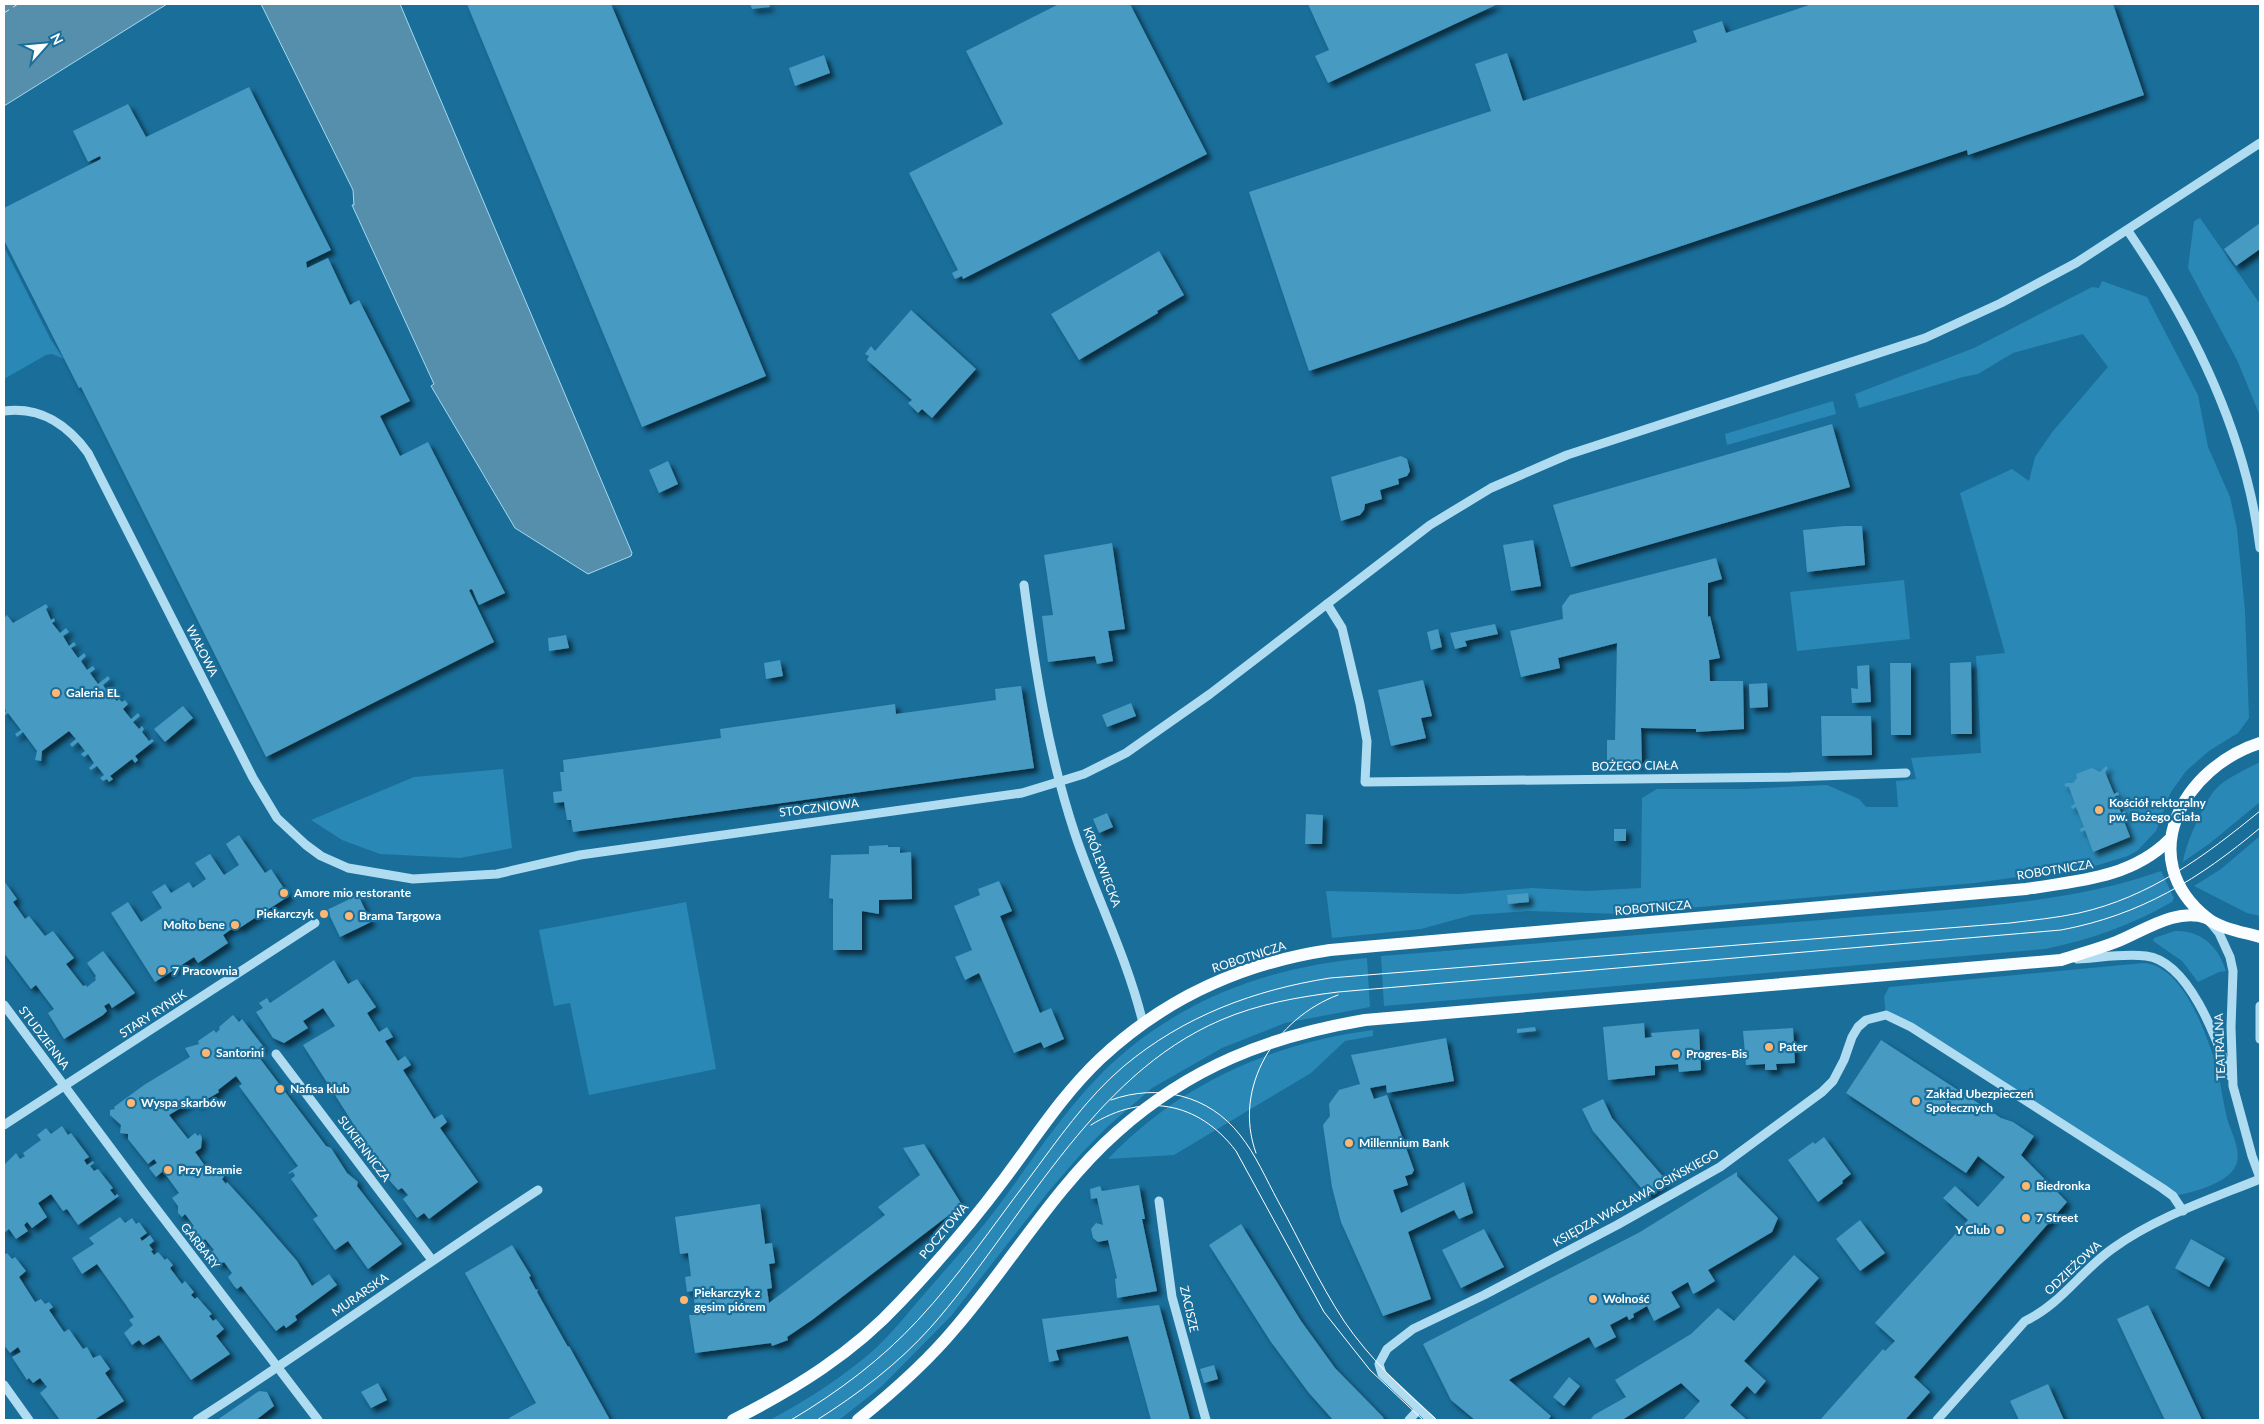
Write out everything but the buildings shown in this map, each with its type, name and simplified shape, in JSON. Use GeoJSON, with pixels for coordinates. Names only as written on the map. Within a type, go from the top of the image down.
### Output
{"type":"FeatureCollection","features":[{"type":"Feature","properties":{"kind":"main road"},"geometry":{"type":"LineString","coordinates":[[2260,743],[2239,751],[2202,778],[2182,809],[2169,840],[2171,866],[2179,888],[2207,918],[2219,925],[2260,937]]}},
{"type":"Feature","properties":{"kind":"main road","name":"ROBOTNICZA"},"geometry":{"type":"LineString","coordinates":[[1143,1023],[1207,986],[1254,967],[1303,954],[1356,947],[2018,890],[2114,874],[2146,859],[2169,840]]}},
{"type":"Feature","properties":{"kind":"main road"},"geometry":{"type":"LineString","coordinates":[[858,1420],[919,1368],[956,1327],[1052,1204],[1116,1133],[1169,1092],[1216,1064],[1290,1035],[1365,1020],[2060,960],[2115,942],[2169,919],[2188,915],[2207,918]]}},
{"type":"Feature","properties":{"kind":"main road","name":"POCZTOWA"},"geometry":{"type":"LineString","coordinates":[[733,1420],[819,1372],[867,1334],[900,1303],[954,1243],[1081,1079],[1098,1060],[1143,1023]]}},
{"type":"Feature","properties":{"kind":"street","name":"STOCZNIOWA"},"geometry":{"type":"LineString","coordinates":[[382,875],[413,879],[497,874],[580,856],[723,834],[973,801],[1022,793],[1061,782],[1106,764],[1210,694],[1330,606],[1430,525],[1460,505],[1521,473],[1567,455],[1925,338],[2031,288],[2128,231],[2260,144]]}},
{"type":"Feature","properties":{"kind":"street"},"geometry":{"type":"LineString","coordinates":[[2128,231],[2156,274],[2210,373],[2237,444],[2253,507],[2260,548]]}},
{"type":"Feature","properties":{"kind":"street","name":"WAŁOWA"},"geometry":{"type":"LineString","coordinates":[[4,411],[28,411],[41,414],[62,424],[88,453],[248,770],[277,818],[321,856],[348,868],[382,875]]}},
{"type":"Feature","properties":{"kind":"street"},"geometry":{"type":"LineString","coordinates":[[1024,585],[1038,687],[1061,782]]}},
{"type":"Feature","properties":{"kind":"street","name":"BOŻEGO CIAŁA"},"geometry":{"type":"LineString","coordinates":[[1330,606],[1342,628],[1367,741],[1364,782],[1791,777],[1906,773]]}},
{"type":"Feature","properties":{"kind":"street","name":"KRÓLEWIECKA"},"geometry":{"type":"LineString","coordinates":[[1061,782],[1075,833],[1124,960],[1143,1023]]}},
{"type":"Feature","properties":{"kind":"street","name":"TEATRALNA"},"geometry":{"type":"LineString","coordinates":[[2207,918],[2226,946],[2232,971],[2233,1086],[2260,1178]]}},
{"type":"Feature","properties":{"kind":"street","name":"STARY RYNEK"},"geometry":{"type":"LineString","coordinates":[[4,1125],[316,923]]}},
{"type":"Feature","properties":{"kind":"street"},"geometry":{"type":"LineString","coordinates":[[2060,960],[2146,956],[2158,959],[2172,967],[2192,994],[2216,1041],[2233,1086]]}},
{"type":"Feature","properties":{"kind":"street","name":"STUDZIENNA"},"geometry":{"type":"LineString","coordinates":[[4,1005],[64,1086]]}},
{"type":"Feature","properties":{"kind":"street"},"geometry":{"type":"LineString","coordinates":[[2260,1006],[2260,1039]]}},
{"type":"Feature","properties":{"kind":"street","name":"KSIĘDZA WACŁAWA OSIŃSKIEGO"},"geometry":{"type":"LineString","coordinates":[[1419,1409],[1382,1374],[1379,1364],[1387,1349],[1413,1329],[1484,1295],[1601,1234],[1720,1166],[1822,1092],[1833,1081],[1858,1026],[1876,1016],[1886,1015],[1911,1027],[2162,1188],[2173,1196],[2183,1210]]}},
{"type":"Feature","properties":{"kind":"street","name":"SUKIENNICZA"},"geometry":{"type":"LineString","coordinates":[[276,1054],[432,1260]]}},
{"type":"Feature","properties":{"kind":"street","name":"GARBARY"},"geometry":{"type":"LineString","coordinates":[[64,1086],[318,1420]]}},
{"type":"Feature","properties":{"kind":"street","name":"ODZIEŻOWA"},"geometry":{"type":"LineString","coordinates":[[1937,1420],[2025,1321],[2043,1313],[2111,1249],[2183,1210],[2260,1178]]}},
{"type":"Feature","properties":{"kind":"street","name":"MURARSKA"},"geometry":{"type":"LineString","coordinates":[[197,1420],[278,1368],[432,1260],[538,1190]]}},
{"type":"Feature","properties":{"kind":"street","name":"ZACISZE"},"geometry":{"type":"LineString","coordinates":[[1159,1201],[1172,1296],[1196,1391],[1206,1420]]}},
{"type":"Feature","properties":{"kind":"street"},"geometry":{"type":"LineString","coordinates":[[4,1385],[29,1420]]}},
{"type":"Feature","properties":{"kind":"street"},"geometry":{"type":"LineString","coordinates":[[1409,1420],[1419,1409],[1430,1420]]}},
{"type":"Feature","properties":{"kind":"shaded area"},"geometry":{"type":"Polygon","coordinates":[[[4,4],[167,4],[4,106],[4,4]]]}},
{"type":"Feature","properties":{"kind":"shaded area"},"geometry":{"type":"Polygon","coordinates":[[[261,4],[400,4],[632,553],[631,556],[588,574],[515,528],[431,386],[434,384],[352,205],[354,205],[353,190],[261,4]]]}},
{"type":"Feature","properties":{"kind":"shaded area"},"geometry":{"type":"Polygon","coordinates":[[[2200,218],[2260,304],[2260,416],[2238,362],[2188,268],[2194,221],[2200,218]]]}},
{"type":"Feature","properties":{"kind":"shaded area"},"geometry":{"type":"Polygon","coordinates":[[[4,247],[51,340],[64,359],[52,354],[46,355],[4,379],[4,247]]]}},
{"type":"Feature","properties":{"kind":"shaded area"},"geometry":{"type":"Polygon","coordinates":[[[2102,281],[2147,297],[2198,395],[2208,447],[2230,497],[2237,529],[2245,611],[2249,718],[2238,733],[2209,751],[2186,771],[2171,792],[2156,831],[2138,850],[2128,856],[2095,866],[1975,883],[1620,914],[1529,911],[1472,915],[1421,929],[1332,938],[1326,891],[1459,894],[1532,888],[1586,891],[1641,888],[1642,798],[1657,789],[1744,789],[1827,785],[1859,799],[1866,807],[1898,807],[1896,781],[1916,779],[1911,758],[1981,753],[1976,656],[2005,653],[1960,493],[2012,469],[2029,481],[2035,457],[2053,431],[2108,367],[2083,334],[2013,353],[1978,374],[1859,408],[1855,394],[1974,348],[2092,287],[2099,288],[2102,281]]]}},
{"type":"Feature","properties":{"kind":"shaded area"},"geometry":{"type":"Polygon","coordinates":[[[1833,401],[1836,414],[1727,445],[1725,434],[1833,401]]]}},
{"type":"Feature","properties":{"kind":"shaded area"},"geometry":{"type":"Polygon","coordinates":[[[1904,580],[1910,639],[1797,651],[1790,592],[1904,580]]]}},
{"type":"Feature","properties":{"kind":"shaded area"},"geometry":{"type":"Polygon","coordinates":[[[2260,762],[2260,802],[2209,844],[2183,862],[2195,825],[2214,791],[2229,778],[2260,762]]]}},
{"type":"Feature","properties":{"kind":"shaded area"},"geometry":{"type":"Polygon","coordinates":[[[503,769],[512,848],[460,858],[380,854],[342,840],[311,820],[414,777],[503,769]]]}},
{"type":"Feature","properties":{"kind":"shaded area"},"geometry":{"type":"Polygon","coordinates":[[[2260,836],[2260,916],[2247,913],[2194,886],[2221,869],[2260,836]]]}},
{"type":"Feature","properties":{"kind":"shaded area"},"geometry":{"type":"Polygon","coordinates":[[[2161,871],[2174,898],[2172,902],[2142,918],[2110,931],[2045,949],[1384,1006],[1381,956],[1999,905],[2083,892],[2123,883],[2161,871]]]}},
{"type":"Feature","properties":{"kind":"shaded area"},"geometry":{"type":"Polygon","coordinates":[[[686,902],[716,1069],[589,1095],[570,1003],[554,1006],[539,930],[686,902]]]}},
{"type":"Feature","properties":{"kind":"shaded area"},"geometry":{"type":"Polygon","coordinates":[[[2175,931],[2185,931],[2208,942],[2219,955],[2226,971],[2219,972],[2198,982],[2182,961],[2153,941],[2154,938],[2175,931]]]}},
{"type":"Feature","properties":{"kind":"shaded area"},"geometry":{"type":"Polygon","coordinates":[[[1367,958],[1370,1007],[1285,1023],[1222,1048],[1152,1088],[1106,1128],[1049,1191],[951,1316],[881,1387],[839,1420],[770,1420],[839,1378],[884,1340],[989,1219],[1073,1105],[1107,1068],[1126,1051],[1181,1013],[1239,986],[1302,968],[1367,958]]]}},
{"type":"Feature","properties":{"kind":"shaded area"},"geometry":{"type":"Polygon","coordinates":[[[2144,963],[2157,967],[2169,974],[2188,998],[2196,1013],[2215,1063],[2227,1118],[2238,1153],[2238,1159],[2232,1172],[2217,1182],[2181,1195],[2173,1196],[1886,1015],[1884,997],[1889,987],[2144,963]]]}},
{"type":"Feature","properties":{"kind":"shaded area"},"geometry":{"type":"Polygon","coordinates":[[[1373,1030],[1373,1036],[1345,1041],[1311,1073],[1174,1155],[1108,1159],[1136,1132],[1165,1109],[1229,1071],[1299,1045],[1373,1030]]]}},
{"type":"Feature","properties":{"kind":"ferry route"},"geometry":{"type":"LineString","coordinates":[[4,13],[18,4]]}},
{"type":"Feature","properties":{"kind":"tram line"},"geometry":{"type":"LineString","coordinates":[[791,1420],[874,1362],[904,1335],[933,1304],[1072,1120],[1110,1078],[1147,1048],[1196,1019],[1221,1008],[1274,990],[1330,978],[2010,923],[2070,915],[2105,906],[2153,886],[2197,859],[2260,811]]}},
{"type":"Feature","properties":{"kind":"tram line"},"geometry":{"type":"LineString","coordinates":[[817,1420],[877,1378],[931,1327],[964,1287],[1061,1156],[1095,1115],[1133,1077],[1175,1045],[1235,1014],[1278,1002],[1338,992],[2061,930],[2117,915],[2143,905],[2191,879],[2260,828]]}},
{"type":"Feature","properties":{"kind":"tram line"},"geometry":{"type":"LineString","coordinates":[[1256,1153],[1250,1128],[1250,1104],[1255,1080],[1265,1058],[1278,1038],[1296,1020],[1316,1006],[1338,995]]}},
{"type":"Feature","properties":{"kind":"tram line"},"geometry":{"type":"LineString","coordinates":[[1111,1100],[1147,1093],[1182,1096],[1213,1110],[1227,1121],[1240,1135],[1256,1159],[1318,1277],[1344,1321],[1364,1348],[1388,1374],[1437,1420]]}},
{"type":"Feature","properties":{"kind":"tram line"},"geometry":{"type":"LineString","coordinates":[[1091,1125],[1130,1108],[1169,1107],[1187,1112],[1205,1121],[1221,1134],[1236,1151],[1324,1312],[1370,1370],[1423,1420]]}},
{"type":"Feature","properties":{"kind":"place","name":"Galeria EL"},"geometry":{"type":"Point","coordinates":[56,693]}},
{"type":"Feature","properties":{"kind":"place","name":"Kościół rektoralny pw. Bożego Ciała"},"geometry":{"type":"Point","coordinates":[2099,810]}},
{"type":"Feature","properties":{"kind":"place","name":"Amore mio restorante"},"geometry":{"type":"Point","coordinates":[284,893]}},
{"type":"Feature","properties":{"kind":"place","name":"Piekarczyk"},"geometry":{"type":"Point","coordinates":[324,914]}},
{"type":"Feature","properties":{"kind":"place","name":"Brama Targowa"},"geometry":{"type":"Point","coordinates":[349,916]}},
{"type":"Feature","properties":{"kind":"place","name":"Molto bene"},"geometry":{"type":"Point","coordinates":[235,925]}},
{"type":"Feature","properties":{"kind":"place","name":"7 Pracownia"},"geometry":{"type":"Point","coordinates":[162,971]}},
{"type":"Feature","properties":{"kind":"place","name":"Pater"},"geometry":{"type":"Point","coordinates":[1769,1047]}},
{"type":"Feature","properties":{"kind":"place","name":"Santorini"},"geometry":{"type":"Point","coordinates":[206,1053]}},
{"type":"Feature","properties":{"kind":"place","name":"Progres-Bis"},"geometry":{"type":"Point","coordinates":[1676,1054]}},
{"type":"Feature","properties":{"kind":"place","name":"Nafisa klub"},"geometry":{"type":"Point","coordinates":[280,1089]}},
{"type":"Feature","properties":{"kind":"place","name":"Zakład Ubezpieczeń Społecznych"},"geometry":{"type":"Point","coordinates":[1916,1101]}},
{"type":"Feature","properties":{"kind":"place","name":"Wyspa skarbów"},"geometry":{"type":"Point","coordinates":[131,1103]}},
{"type":"Feature","properties":{"kind":"place","name":"Millennium Bank"},"geometry":{"type":"Point","coordinates":[1349,1143]}},
{"type":"Feature","properties":{"kind":"place","name":"Przy Bramie"},"geometry":{"type":"Point","coordinates":[168,1170]}},
{"type":"Feature","properties":{"kind":"place","name":"Biedronka"},"geometry":{"type":"Point","coordinates":[2026,1186]}},
{"type":"Feature","properties":{"kind":"place","name":"7 Street"},"geometry":{"type":"Point","coordinates":[2026,1218]}},
{"type":"Feature","properties":{"kind":"place","name":"Y Club"},"geometry":{"type":"Point","coordinates":[2000,1230]}},
{"type":"Feature","properties":{"kind":"place","name":"Wolność"},"geometry":{"type":"Point","coordinates":[1593,1299]}},
{"type":"Feature","properties":{"kind":"place","name":"Piekarczyk z gęsim piórem"},"geometry":{"type":"Point","coordinates":[684,1300]}}]}
